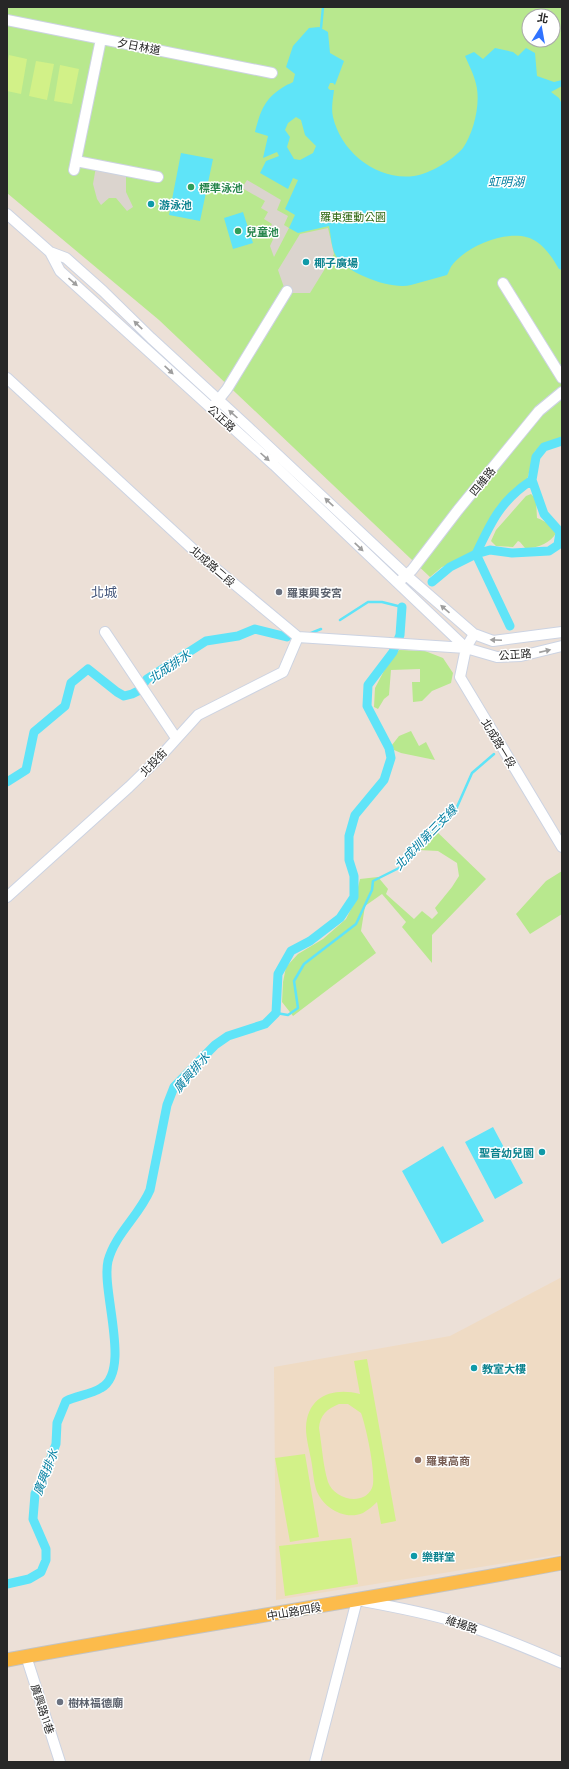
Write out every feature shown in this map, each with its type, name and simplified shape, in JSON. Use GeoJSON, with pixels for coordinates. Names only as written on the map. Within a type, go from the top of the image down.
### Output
{"type":"FeatureCollection","features":[{"type":"Feature","properties":{"kind":"main road","name":"中山路四段"},"geometry":{"type":"LineString","coordinates":[[7,1660],[152,1633],[201,1627],[562,1563]]}},
{"type":"Feature","properties":{"kind":"street","name":"夕日林道"},"geometry":{"type":"LineString","coordinates":[[7,20],[272,73]]}},
{"type":"Feature","properties":{"kind":"street"},"geometry":{"type":"LineString","coordinates":[[101,39],[75,165],[158,177]]}},
{"type":"Feature","properties":{"kind":"street","name":"公正路"},"geometry":{"type":"LineString","coordinates":[[7,214],[50,252],[60,271],[274,465],[466,648],[497,657],[520,656],[562,646]]}},
{"type":"Feature","properties":{"kind":"street","name":"公正路"},"geometry":{"type":"LineString","coordinates":[[50,252],[66,258],[406,575],[474,634],[493,641],[562,632]]}},
{"type":"Feature","properties":{"kind":"street"},"geometry":{"type":"LineString","coordinates":[[503,283],[562,378]]}},
{"type":"Feature","properties":{"kind":"street"},"geometry":{"type":"LineString","coordinates":[[210,408],[227,389],[287,291]]}},
{"type":"Feature","properties":{"kind":"street","name":"北成路二段"},"geometry":{"type":"LineString","coordinates":[[7,378],[197,553],[298,637]]}},
{"type":"Feature","properties":{"kind":"street","name":"四維路"},"geometry":{"type":"LineString","coordinates":[[406,575],[412,570],[458,510],[539,411],[562,392]]}},
{"type":"Feature","properties":{"kind":"street"},"geometry":{"type":"LineString","coordinates":[[398,584],[406,575]]}},
{"type":"Feature","properties":{"kind":"street"},"geometry":{"type":"LineString","coordinates":[[105,632],[176,738]]}},
{"type":"Feature","properties":{"kind":"street","name":"北成路一段"},"geometry":{"type":"LineString","coordinates":[[474,634],[466,648],[460,677],[562,847]]}},
{"type":"Feature","properties":{"kind":"street"},"geometry":{"type":"LineString","coordinates":[[298,637],[466,648]]}},
{"type":"Feature","properties":{"kind":"street","name":"北投街"},"geometry":{"type":"LineString","coordinates":[[7,897],[129,787],[159,758],[198,715],[283,672],[298,637]]}},
{"type":"Feature","properties":{"kind":"street"},"geometry":{"type":"LineString","coordinates":[[315,1762],[357,1600]]}},
{"type":"Feature","properties":{"kind":"street","name":"維揚路"},"geometry":{"type":"LineString","coordinates":[[357,1600],[458,1622],[562,1663]]}},
{"type":"Feature","properties":{"kind":"street","name":"廣興路11巷"},"geometry":{"type":"LineString","coordinates":[[26,1656],[60,1762]]}},
{"type":"Feature","properties":{"kind":"shaded area"},"geometry":{"type":"Polygon","coordinates":[[[97,161],[126,174],[126,192],[133,207],[127,211],[116,198],[109,198],[101,205],[97,199],[93,184],[97,161]]]}},
{"type":"Feature","properties":{"kind":"shaded area"},"geometry":{"type":"Polygon","coordinates":[[[247,180],[281,200],[277,210],[288,216],[284,225],[289,228],[274,257],[270,246],[275,235],[268,232],[272,224],[264,219],[268,212],[261,208],[265,201],[242,188],[247,180]]]}},
{"type":"Feature","properties":{"kind":"shaded area","name":"椰子廣場"},"geometry":{"type":"Polygon","coordinates":[[[328,228],[334,254],[310,293],[286,293],[278,270],[300,234],[328,228]]]}},
{"type":"Feature","properties":{"kind":"shaded area","name":"羅東高商"},"geometry":{"type":"Polygon","coordinates":[[[562,1277],[562,1554],[276,1600],[274,1367],[450,1336],[562,1277]]]}},
{"type":"Feature","properties":{"kind":"green space","name":"羅東運動公園"},"geometry":{"type":"Polygon","coordinates":[[[7,7],[562,7],[562,438],[535,451],[527,480],[493,517],[480,547],[450,565],[442,567],[430,577],[159,320],[7,193],[7,7]]]}},
{"type":"Feature","properties":{"kind":"green space"},"geometry":{"type":"Polygon","coordinates":[[[9,55],[27,59],[21,94],[7,91],[7,66],[9,55]]]}},
{"type":"Feature","properties":{"kind":"green space"},"geometry":{"type":"Polygon","coordinates":[[[36,61],[54,64],[47,100],[29,96],[36,61]]]}},
{"type":"Feature","properties":{"kind":"green space"},"geometry":{"type":"Polygon","coordinates":[[[60,65],[79,69],[72,104],[54,101],[60,65]]]}},
{"type":"Feature","properties":{"kind":"green space"},"geometry":{"type":"Polygon","coordinates":[[[531,494],[536,499],[537,518],[546,522],[553,528],[556,533],[554,537],[543,545],[529,548],[525,548],[518,541],[513,547],[496,546],[491,541],[496,530],[526,496],[531,494]]]}},
{"type":"Feature","properties":{"kind":"green space"},"geometry":{"type":"Polygon","coordinates":[[[399,650],[425,651],[443,658],[453,673],[451,683],[432,691],[422,701],[413,702],[412,682],[420,682],[420,669],[391,670],[389,695],[384,699],[378,709],[374,707],[375,688],[385,669],[399,650]]]}},
{"type":"Feature","properties":{"kind":"green space"},"geometry":{"type":"Polygon","coordinates":[[[411,731],[419,746],[426,742],[435,760],[401,753],[394,750],[392,745],[399,736],[411,731]]]}},
{"type":"Feature","properties":{"kind":"green space"},"geometry":{"type":"Polygon","coordinates":[[[433,828],[486,879],[432,935],[432,963],[402,927],[406,922],[382,894],[365,906],[361,931],[376,953],[293,1016],[282,1002],[283,982],[286,967],[298,954],[323,939],[346,919],[354,903],[360,879],[378,877],[388,889],[386,894],[414,919],[422,911],[432,919],[438,913],[435,908],[459,876],[457,863],[438,851],[419,850],[420,842],[433,828]]]}},
{"type":"Feature","properties":{"kind":"green space"},"geometry":{"type":"Polygon","coordinates":[[[562,871],[562,914],[530,934],[516,914],[546,881],[562,871]]]}},
{"type":"Feature","properties":{"kind":"green space"},"geometry":{"type":"Polygon","coordinates":[[[367,1359],[396,1521],[381,1524],[377,1502],[363,1513],[356,1515],[341,1514],[328,1507],[319,1496],[316,1489],[306,1436],[308,1417],[311,1408],[316,1401],[323,1396],[340,1392],[360,1394],[354,1361],[367,1359]],[[339,1404],[328,1410],[321,1419],[319,1428],[326,1476],[331,1488],[342,1496],[356,1499],[368,1494],[372,1488],[373,1473],[366,1429],[361,1413],[348,1404],[339,1404]]]}},
{"type":"Feature","properties":{"kind":"green space"},"geometry":{"type":"Polygon","coordinates":[[[305,1454],[319,1537],[290,1542],[275,1458],[305,1454]]]}},
{"type":"Feature","properties":{"kind":"green space"},"geometry":{"type":"Polygon","coordinates":[[[351,1538],[358,1584],[285,1596],[279,1546],[351,1538]]]}},
{"type":"Feature","properties":{"kind":"water","name":"虹明湖"},"geometry":{"type":"Polygon","coordinates":[[[319,27],[328,32],[330,53],[344,61],[335,85],[330,83],[328,88],[330,90],[334,90],[332,107],[337,130],[352,152],[363,162],[374,169],[387,174],[400,176],[420,175],[447,162],[459,153],[467,141],[476,117],[478,100],[475,81],[465,56],[474,52],[483,59],[495,48],[513,52],[518,56],[526,48],[535,53],[537,76],[554,82],[562,80],[562,86],[551,92],[559,98],[562,104],[562,270],[559,269],[547,251],[537,242],[528,238],[517,236],[505,237],[481,244],[470,250],[453,264],[447,275],[411,285],[393,285],[370,279],[350,269],[342,263],[334,253],[329,226],[298,233],[289,228],[295,215],[285,209],[298,180],[293,178],[288,189],[260,173],[266,161],[279,156],[277,152],[263,158],[268,136],[255,132],[259,117],[268,100],[278,90],[293,82],[295,74],[286,67],[293,46],[309,28],[319,27]],[[296,117],[288,123],[285,130],[290,137],[287,147],[294,159],[300,160],[313,153],[316,146],[305,135],[301,120],[296,117]]]}},
{"type":"Feature","properties":{"kind":"water","name":"標準泳池"},"geometry":{"type":"Polygon","coordinates":[[[181,153],[213,159],[200,221],[169,215],[181,153]]]}},
{"type":"Feature","properties":{"kind":"water","name":"兒童池"},"geometry":{"type":"Polygon","coordinates":[[[243,212],[253,243],[233,249],[224,218],[243,212]]]}},
{"type":"Feature","properties":{"kind":"water"},"geometry":{"type":"Polygon","coordinates":[[[493,1127],[523,1183],[495,1199],[465,1142],[493,1127]]]}},
{"type":"Feature","properties":{"kind":"water"},"geometry":{"type":"Polygon","coordinates":[[[443,1146],[484,1221],[442,1244],[402,1171],[443,1146]]]}},
{"type":"Feature","properties":{"kind":"waterway"},"geometry":{"type":"LineString","coordinates":[[321,28],[323,7]]}},
{"type":"Feature","properties":{"kind":"waterway"},"geometry":{"type":"LineString","coordinates":[[432,582],[450,567],[476,554],[490,550],[512,553],[549,551],[558,545],[560,532],[544,514],[532,480],[536,457],[544,447],[562,441]]}},
{"type":"Feature","properties":{"kind":"waterway"},"geometry":{"type":"LineString","coordinates":[[510,626],[476,554],[498,512],[512,496],[532,480]]}},
{"type":"Feature","properties":{"kind":"waterway","name":"北成排水"},"geometry":{"type":"LineString","coordinates":[[340,620],[368,602],[382,602],[402,607]]}},
{"type":"Feature","properties":{"kind":"waterway","name":"廣興排水"},"geometry":{"type":"LineString","coordinates":[[7,1584],[29,1579],[41,1572],[46,1560],[46,1549],[33,1519],[35,1494],[56,1444],[57,1423],[66,1401],[97,1390],[110,1379],[114,1365],[115,1348],[114,1329],[108,1291],[108,1261],[116,1242],[140,1208],[150,1190],[167,1105],[174,1087],[215,1045],[228,1036],[265,1024],[276,1013],[278,974],[291,951],[310,941],[340,918],[354,897],[354,876],[349,860],[349,836],[355,815],[384,780],[391,758],[389,748],[367,706],[368,685],[393,652],[400,635],[402,607]]}},
{"type":"Feature","properties":{"kind":"waterway","name":"北成排水"},"geometry":{"type":"LineString","coordinates":[[7,782],[26,770],[34,732],[65,706],[71,683],[88,669],[124,696],[138,691],[147,679],[206,641],[238,636],[255,629],[287,637]]}},
{"type":"Feature","properties":{"kind":"waterway","name":"北成排水"},"geometry":{"type":"LineString","coordinates":[[311,633],[321,629]]}},
{"type":"Feature","properties":{"kind":"waterway","name":"北成圳第三支線"},"geometry":{"type":"LineString","coordinates":[[276,1013],[288,1015],[298,1008],[294,981],[304,964],[356,924],[372,890],[373,881],[399,868],[425,838],[457,807],[472,773],[494,754]]}},
{"type":"Feature","properties":{"kind":"place","name":"標準泳池"},"geometry":{"type":"Point","coordinates":[191,187]}},
{"type":"Feature","properties":{"kind":"place","name":"游泳池"},"geometry":{"type":"Point","coordinates":[151,204]}},
{"type":"Feature","properties":{"kind":"place","name":"兒童池"},"geometry":{"type":"Point","coordinates":[238,231]}},
{"type":"Feature","properties":{"kind":"place","name":"椰子廣場"},"geometry":{"type":"Point","coordinates":[306,262]}},
{"type":"Feature","properties":{"kind":"place","name":"羅東興安宮"},"geometry":{"type":"Point","coordinates":[279,592]}},
{"type":"Feature","properties":{"kind":"place","name":"聖音幼兒園"},"geometry":{"type":"Point","coordinates":[542,1152]}},
{"type":"Feature","properties":{"kind":"place","name":"教室大樓"},"geometry":{"type":"Point","coordinates":[474,1368]}},
{"type":"Feature","properties":{"kind":"place","name":"羅東高商"},"geometry":{"type":"Point","coordinates":[418,1460]}},
{"type":"Feature","properties":{"kind":"place","name":"樂群堂"},"geometry":{"type":"Point","coordinates":[414,1556]}},
{"type":"Feature","properties":{"kind":"place","name":"樹林福德廟"},"geometry":{"type":"Point","coordinates":[60,1702]}},
{"type":"Feature","properties":{"kind":"district","name":"北城"},"geometry":{"type":"Point","coordinates":[104,592]}}]}
